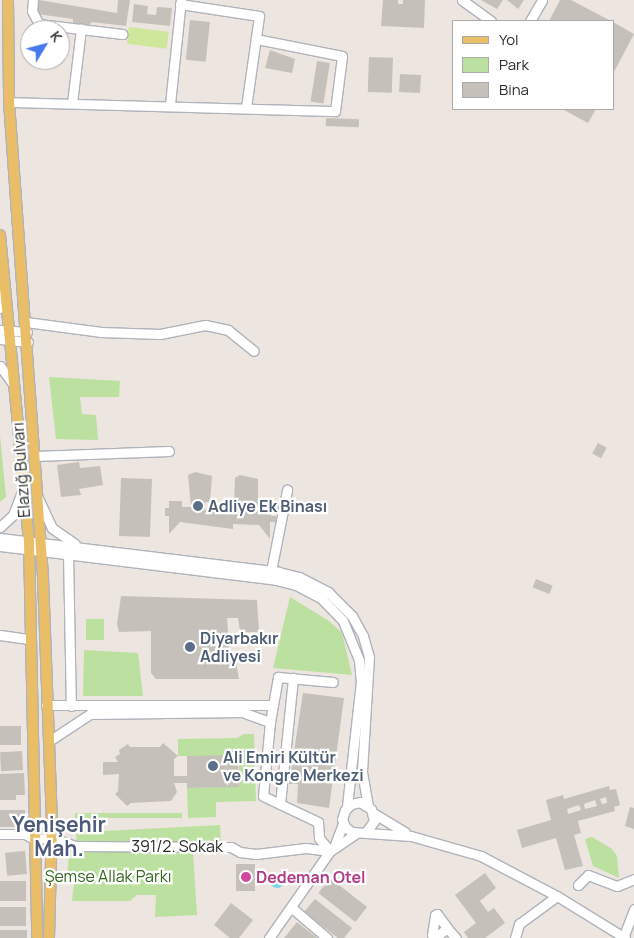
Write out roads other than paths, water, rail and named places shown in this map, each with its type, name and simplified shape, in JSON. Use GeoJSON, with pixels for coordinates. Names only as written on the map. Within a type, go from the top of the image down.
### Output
{"type":"FeatureCollection","features":[{"type":"Feature","properties":{"kind":"main road","name":"Elazığ Bulvarı"},"geometry":{"type":"LineString","coordinates":[[8,0],[9,102],[27,327],[41,548],[52,823],[49,938]]}},
{"type":"Feature","properties":{"kind":"main road","name":"Elazığ Bulvarı"},"geometry":{"type":"LineString","coordinates":[[0,235],[5,288],[5,335],[14,385],[29,546],[34,823],[30,836],[37,938]]}},
{"type":"Feature","properties":{"kind":"street"},"geometry":{"type":"LineString","coordinates":[[32,0],[32,11],[39,24],[122,34]]}},
{"type":"Feature","properties":{"kind":"street"},"geometry":{"type":"LineString","coordinates":[[462,0],[490,20]]}},
{"type":"Feature","properties":{"kind":"street"},"geometry":{"type":"LineString","coordinates":[[531,20],[542,0]]}},
{"type":"Feature","properties":{"kind":"street"},"geometry":{"type":"LineString","coordinates":[[170,104],[181,2],[196,3],[260,16],[246,107]]}},
{"type":"Feature","properties":{"kind":"street"},"geometry":{"type":"LineString","coordinates":[[72,103],[81,29]]}},
{"type":"Feature","properties":{"kind":"street"},"geometry":{"type":"LineString","coordinates":[[9,102],[170,104],[335,111],[342,56],[256,39]]}},
{"type":"Feature","properties":{"kind":"street"},"geometry":{"type":"LineString","coordinates":[[0,308],[5,288]]}},
{"type":"Feature","properties":{"kind":"street"},"geometry":{"type":"LineString","coordinates":[[5,335],[27,327],[160,334],[204,324],[228,330],[254,350]]}},
{"type":"Feature","properties":{"kind":"street"},"geometry":{"type":"LineString","coordinates":[[5,335],[28,342]]}},
{"type":"Feature","properties":{"kind":"street"},"geometry":{"type":"LineString","coordinates":[[0,366],[14,385]]}},
{"type":"Feature","properties":{"kind":"street"},"geometry":{"type":"LineString","coordinates":[[35,456],[169,451]]}},
{"type":"Feature","properties":{"kind":"street"},"geometry":{"type":"LineString","coordinates":[[0,527],[18,505],[24,486]]}},
{"type":"Feature","properties":{"kind":"street"},"geometry":{"type":"LineString","coordinates":[[271,571],[287,490]]}},
{"type":"Feature","properties":{"kind":"street"},"geometry":{"type":"LineString","coordinates":[[38,497],[56,532],[85,548]]}},
{"type":"Feature","properties":{"kind":"street"},"geometry":{"type":"LineString","coordinates":[[0,538],[68,554],[276,580],[305,589],[330,606],[354,640],[360,670],[347,806],[343,823],[332,849],[269,938]]}},
{"type":"Feature","properties":{"kind":"street"},"geometry":{"type":"LineString","coordinates":[[0,546],[29,546]]}},
{"type":"Feature","properties":{"kind":"street"},"geometry":{"type":"LineString","coordinates":[[41,548],[85,548],[271,571],[299,577],[328,592],[352,616],[363,636],[371,670],[362,772],[371,809],[372,826],[332,849]]}},
{"type":"Feature","properties":{"kind":"street"},"geometry":{"type":"LineString","coordinates":[[68,554],[71,706]]}},
{"type":"Feature","properties":{"kind":"street"},"geometry":{"type":"LineString","coordinates":[[0,635],[30,639]]}},
{"type":"Feature","properties":{"kind":"street"},"geometry":{"type":"LineString","coordinates":[[280,804],[293,678]]}},
{"type":"Feature","properties":{"kind":"street"},"geometry":{"type":"LineString","coordinates":[[332,849],[319,838],[318,822],[266,799],[263,792],[276,679],[293,678],[333,682]]}},
{"type":"Feature","properties":{"kind":"street"},"geometry":{"type":"LineString","coordinates":[[46,705],[272,705]]}},
{"type":"Feature","properties":{"kind":"street"},"geometry":{"type":"LineString","coordinates":[[49,741],[90,714],[242,712],[270,722]]}},
{"type":"Feature","properties":{"kind":"street"},"geometry":{"type":"LineString","coordinates":[[347,806],[360,802],[412,836]]}},
{"type":"Feature","properties":{"kind":"street"},"geometry":{"type":"LineString","coordinates":[[34,823],[52,823]]}},
{"type":"Feature","properties":{"kind":"street"},"geometry":{"type":"LineString","coordinates":[[343,823],[348,830],[361,833],[412,836],[481,856],[557,896],[624,938],[634,909]]}},
{"type":"Feature","properties":{"kind":"street"},"geometry":{"type":"LineString","coordinates":[[0,834],[52,838]]}},
{"type":"Feature","properties":{"kind":"street","name":"391/2. Sokak"},"geometry":{"type":"LineString","coordinates":[[52,838],[75,846],[231,846],[240,852],[256,854],[306,848],[332,849]]}},
{"type":"Feature","properties":{"kind":"street"},"geometry":{"type":"LineString","coordinates":[[578,886],[588,875],[618,886],[634,879]]}},
{"type":"Feature","properties":{"kind":"street"},"geometry":{"type":"LineString","coordinates":[[515,938],[519,924],[557,896]]}},
{"type":"Feature","properties":{"kind":"street"},"geometry":{"type":"LineString","coordinates":[[292,908],[326,938]]}},
{"type":"Feature","properties":{"kind":"street"},"geometry":{"type":"LineString","coordinates":[[447,928],[456,938]]}},
{"type":"Feature","properties":{"kind":"water"},"geometry":{"type":"Polygon","coordinates":[[[277,874],[282,876],[284,881],[282,886],[277,888],[272,886],[270,881],[272,876],[277,874]]]}},
{"type":"Feature","properties":{"kind":"place","name":"Adliye Ek Binası"},"geometry":{"type":"Point","coordinates":[198,506]}},
{"type":"Feature","properties":{"kind":"place","name":"Diyarbakır Adliyesi"},"geometry":{"type":"Point","coordinates":[190,647]}},
{"type":"Feature","properties":{"kind":"place","name":"Ali Emiri Kültür ve Kongre Merkezi"},"geometry":{"type":"Point","coordinates":[213,766]}},
{"type":"Feature","properties":{"kind":"place","name":"Dedeman Otel"},"geometry":{"type":"Point","coordinates":[246,877]}},
{"type":"Feature","properties":{"kind":"district","name":"Yenişehir Mah."},"geometry":{"type":"Point","coordinates":[59,836]}},
{"type":"Feature","properties":{"kind":"park label","name":"Şemse Allak Parkı"},"geometry":{"type":"Point","coordinates":[108,876]}}]}
